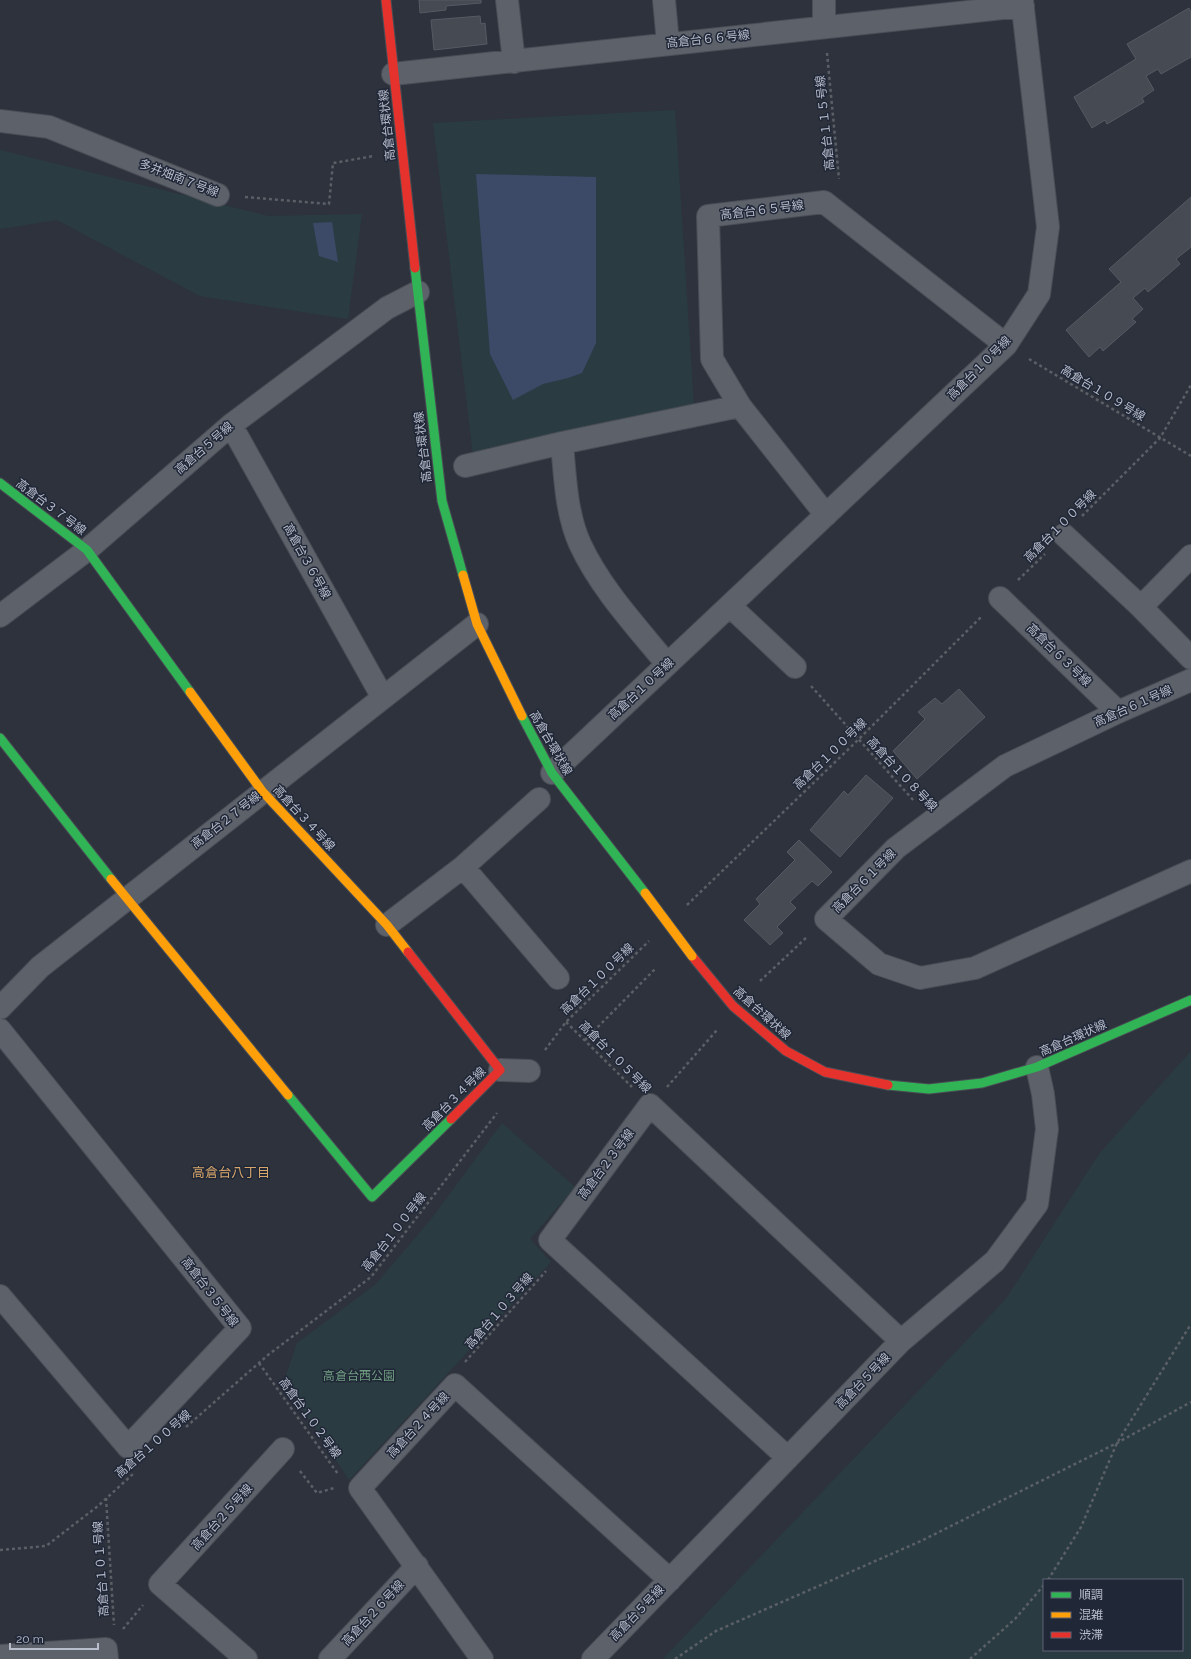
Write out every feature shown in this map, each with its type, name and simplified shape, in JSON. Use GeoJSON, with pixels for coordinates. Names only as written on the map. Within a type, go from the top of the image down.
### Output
{"type":"FeatureCollection","features":[{"type":"Feature","properties":{"kind":"street","name":"高倉台環状線"},"geometry":{"type":"LineString","coordinates":[[386,0],[393,74],[442,501],[477,624],[510,694],[552,773],[692,956],[733,1006],[786,1051],[825,1072],[877,1084],[929,1089],[982,1083],[1037,1067],[1191,1000]]}},
{"type":"Feature","properties":{"kind":"street"},"geometry":{"type":"LineString","coordinates":[[508,0],[514,62]]}},
{"type":"Feature","properties":{"kind":"street"},"geometry":{"type":"LineString","coordinates":[[664,0],[668,43]]}},
{"type":"Feature","properties":{"kind":"street"},"geometry":{"type":"LineString","coordinates":[[824,0],[824,27]]}},
{"type":"Feature","properties":{"kind":"street","name":"高倉台６６号線"},"geometry":{"type":"LineString","coordinates":[[393,74],[514,62],[1022,3]]}},
{"type":"Feature","properties":{"kind":"street","name":"高倉台１０号線"},"geometry":{"type":"LineString","coordinates":[[552,773],[1006,345],[1039,294],[1048,227],[1022,3]]}},
{"type":"Feature","properties":{"kind":"street","name":"多井畑南７号線"},"geometry":{"type":"LineString","coordinates":[[0,121],[49,127],[218,194]]}},
{"type":"Feature","properties":{"kind":"street","name":"高倉台６５号線"},"geometry":{"type":"LineString","coordinates":[[826,515],[740,406],[712,359],[708,216],[824,202],[1006,345]]}},
{"type":"Feature","properties":{"kind":"street","name":"高倉台５号線"},"geometry":{"type":"LineString","coordinates":[[0,616],[87,550],[231,425],[387,308],[418,292]]}},
{"type":"Feature","properties":{"kind":"street"},"geometry":{"type":"LineString","coordinates":[[465,466],[562,443],[740,406]]}},
{"type":"Feature","properties":{"kind":"street","name":"高倉台３６号線"},"geometry":{"type":"LineString","coordinates":[[231,425],[383,698]]}},
{"type":"Feature","properties":{"kind":"street"},"geometry":{"type":"LineString","coordinates":[[562,443],[568,501],[580,543],[608,593],[667,664]]}},
{"type":"Feature","properties":{"kind":"street","name":"高倉台３７号線"},"geometry":{"type":"LineString","coordinates":[[0,484],[87,550]]}},
{"type":"Feature","properties":{"kind":"street"},"geometry":{"type":"LineString","coordinates":[[1064,535],[1141,607],[1191,658]]}},
{"type":"Feature","properties":{"kind":"street","name":"高倉台３４号線"},"geometry":{"type":"LineString","coordinates":[[0,738],[126,898],[372,1197],[500,1070],[387,925],[262,791],[87,550]]}},
{"type":"Feature","properties":{"kind":"street"},"geometry":{"type":"LineString","coordinates":[[1141,607],[1191,556]]}},
{"type":"Feature","properties":{"kind":"street","name":"高倉台６３号線"},"geometry":{"type":"LineString","coordinates":[[1000,598],[1118,712]]}},
{"type":"Feature","properties":{"kind":"street"},"geometry":{"type":"LineString","coordinates":[[730,606],[795,667]]}},
{"type":"Feature","properties":{"kind":"street","name":"高倉台２７号線"},"geometry":{"type":"LineString","coordinates":[[0,1008],[40,967],[262,791],[477,624]]}},
{"type":"Feature","properties":{"kind":"street","name":"高倉台６１号線"},"geometry":{"type":"LineString","coordinates":[[1191,680],[1118,712],[1005,766],[896,848],[826,919],[879,964],[920,978],[976,968],[1191,871]]}},
{"type":"Feature","properties":{"kind":"street"},"geometry":{"type":"LineString","coordinates":[[387,925],[463,867],[539,799]]}},
{"type":"Feature","properties":{"kind":"street"},"geometry":{"type":"LineString","coordinates":[[463,867],[558,978]]}},
{"type":"Feature","properties":{"kind":"street","name":"高倉台３５号線"},"geometry":{"type":"LineString","coordinates":[[0,1030],[240,1328],[128,1447],[0,1296]]}},
{"type":"Feature","properties":{"kind":"street","name":"高倉台５号線"},"geometry":{"type":"LineString","coordinates":[[594,1659],[901,1341],[995,1261],[1037,1204],[1047,1129],[1043,1094],[1037,1067]]}},
{"type":"Feature","properties":{"kind":"street"},"geometry":{"type":"LineString","coordinates":[[500,1070],[529,1071]]}},
{"type":"Feature","properties":{"kind":"street"},"geometry":{"type":"LineString","coordinates":[[650,1105],[901,1341]]}},
{"type":"Feature","properties":{"kind":"street","name":"高倉台２３号線"},"geometry":{"type":"LineString","coordinates":[[650,1105],[550,1240],[788,1458]]}},
{"type":"Feature","properties":{"kind":"street","name":"高倉台２４号線"},"geometry":{"type":"LineString","coordinates":[[482,1659],[360,1488],[455,1385],[670,1580]]}},
{"type":"Feature","properties":{"kind":"street","name":"高倉台２５号線"},"geometry":{"type":"LineString","coordinates":[[160,1584],[283,1449]]}},
{"type":"Feature","properties":{"kind":"street","name":"高倉台２６号線"},"geometry":{"type":"LineString","coordinates":[[330,1659],[417,1566]]}},
{"type":"Feature","properties":{"kind":"street"},"geometry":{"type":"LineString","coordinates":[[160,1584],[246,1659]]}},
{"type":"Feature","properties":{"kind":"street"},"geometry":{"type":"LineString","coordinates":[[0,1656],[109,1649]]}},
{"type":"Feature","properties":{"kind":"path","name":"高倉台１１５号線"},"geometry":{"type":"LineString","coordinates":[[824,27],[843,217]]}},
{"type":"Feature","properties":{"kind":"path","name":"多井畑南７号線"},"geometry":{"type":"LineString","coordinates":[[218,194],[329,204],[333,163],[374,156]]}},
{"type":"Feature","properties":{"kind":"path","name":"高倉台１０９号線"},"geometry":{"type":"LineString","coordinates":[[1006,345],[1191,456]]}},
{"type":"Feature","properties":{"kind":"path","name":"高倉台１００号線"},"geometry":{"type":"LineString","coordinates":[[686,906],[858,740],[1160,438],[1191,385]]}},
{"type":"Feature","properties":{"kind":"path","name":"高倉台１０８号線"},"geometry":{"type":"LineString","coordinates":[[795,667],[858,740],[932,821]]}},
{"type":"Feature","properties":{"kind":"path"},"geometry":{"type":"LineString","coordinates":[[760,981],[826,919]]}},
{"type":"Feature","properties":{"kind":"path","name":"高倉台１００号線"},"geometry":{"type":"LineString","coordinates":[[529,1071],[566,1022],[652,939]]}},
{"type":"Feature","properties":{"kind":"path"},"geometry":{"type":"LineString","coordinates":[[585,1040],[656,968]]}},
{"type":"Feature","properties":{"kind":"path","name":"高倉台１０５号線"},"geometry":{"type":"LineString","coordinates":[[566,1022],[650,1105]]}},
{"type":"Feature","properties":{"kind":"path"},"geometry":{"type":"LineString","coordinates":[[650,1105],[717,1030]]}},
{"type":"Feature","properties":{"kind":"path","name":"高倉台１００号線"},"geometry":{"type":"LineString","coordinates":[[182,1430],[259,1363],[371,1277],[500,1108]]}},
{"type":"Feature","properties":{"kind":"path","name":"高倉台１０３号線"},"geometry":{"type":"LineString","coordinates":[[455,1385],[458,1371],[563,1252]]}},
{"type":"Feature","properties":{"kind":"path"},"geometry":{"type":"LineString","coordinates":[[1049,1579],[1081,1527],[1117,1443],[1191,1324]]}},
{"type":"Feature","properties":{"kind":"path","name":"高倉台１０２号線"},"geometry":{"type":"LineString","coordinates":[[259,1363],[342,1478]]}},
{"type":"Feature","properties":{"kind":"path"},"geometry":{"type":"LineString","coordinates":[[675,1659],[716,1631],[921,1541],[1117,1443],[1191,1402]]}},
{"type":"Feature","properties":{"kind":"path"},"geometry":{"type":"LineString","coordinates":[[283,1449],[317,1493],[339,1487]]}},
{"type":"Feature","properties":{"kind":"path","name":"高倉台１００号線"},"geometry":{"type":"LineString","coordinates":[[0,1550],[46,1546],[106,1498],[135,1472]]}},
{"type":"Feature","properties":{"kind":"path","name":"高倉台１０１号線"},"geometry":{"type":"LineString","coordinates":[[106,1498],[109,1649]]}},
{"type":"Feature","properties":{"kind":"path"},"geometry":{"type":"LineString","coordinates":[[109,1649],[160,1584]]}},
{"type":"Feature","properties":{"kind":"path"},"geometry":{"type":"LineString","coordinates":[[970,1659],[1015,1619],[1043,1585]]}},
{"type":"Feature","properties":{"kind":"green space"},"geometry":{"type":"Polygon","coordinates":[[[675,110],[694,407],[473,455],[433,123],[675,110]]]}},
{"type":"Feature","properties":{"kind":"green space"},"geometry":{"type":"Polygon","coordinates":[[[0,150],[268,216],[362,214],[348,319],[200,296],[57,220],[0,229],[0,150]]]}},
{"type":"Feature","properties":{"kind":"green space"},"geometry":{"type":"Polygon","coordinates":[[[1191,1051],[1191,1659],[663,1659],[1006,1299],[1099,1154],[1191,1051]]]}},
{"type":"Feature","properties":{"kind":"green space","name":"高倉台西公園"},"geometry":{"type":"Polygon","coordinates":[[[502,1123],[575,1187],[530,1239],[551,1262],[349,1480],[284,1381],[297,1343],[376,1284],[432,1218],[502,1123]]]}},
{"type":"Feature","properties":{"kind":"water"},"geometry":{"type":"Polygon","coordinates":[[[476,174],[596,177],[596,343],[582,373],[543,384],[513,400],[490,354],[476,174]]]}},
{"type":"Feature","properties":{"kind":"water"},"geometry":{"type":"Polygon","coordinates":[[[332,222],[338,262],[319,256],[313,223],[332,222]]]}},
{"type":"Feature","properties":{"kind":"building"},"geometry":{"type":"Polygon","coordinates":[[[419,0],[481,0],[481,3],[446,6],[446,10],[420,13],[419,0]]]}},
{"type":"Feature","properties":{"kind":"building"},"geometry":{"type":"Polygon","coordinates":[[[1189,8],[1191,12],[1191,57],[1161,74],[1158,69],[1146,76],[1154,90],[1142,98],[1144,102],[1107,124],[1105,120],[1092,128],[1074,97],[1136,59],[1127,44],[1189,8]]]}},
{"type":"Feature","properties":{"kind":"building"},"geometry":{"type":"Polygon","coordinates":[[[480,16],[481,24],[485,23],[487,44],[434,50],[431,20],[480,16]]]}},
{"type":"Feature","properties":{"kind":"building"},"geometry":{"type":"Polygon","coordinates":[[[1191,197],[1191,247],[1176,259],[1180,264],[1148,292],[1145,288],[1133,298],[1143,309],[1132,319],[1136,322],[1103,351],[1100,347],[1089,357],[1066,330],[1121,282],[1109,269],[1191,197]]]}},
{"type":"Feature","properties":{"kind":"building"},"geometry":{"type":"Polygon","coordinates":[[[959,689],[985,717],[917,779],[893,751],[925,719],[918,712],[935,698],[942,704],[959,689]]]}},
{"type":"Feature","properties":{"kind":"building"},"geometry":{"type":"Polygon","coordinates":[[[866,775],[893,798],[840,857],[810,830],[844,791],[848,795],[866,775]]]}},
{"type":"Feature","properties":{"kind":"building"},"geometry":{"type":"Polygon","coordinates":[[[799,840],[832,872],[818,886],[812,881],[790,902],[796,908],[777,927],[783,933],[770,945],[744,920],[760,904],[756,899],[795,860],[787,852],[799,840]]]}},
{"type":"Feature","properties":{"kind":"traffic: fast"},"geometry":{"type":"LineString","coordinates":[[415,268],[442,501],[463,575]]}},
{"type":"Feature","properties":{"kind":"traffic: fast"},"geometry":{"type":"LineString","coordinates":[[0,483],[87,550],[190,692]]}},
{"type":"Feature","properties":{"kind":"traffic: fast"},"geometry":{"type":"LineString","coordinates":[[522,716],[552,773],[645,893]]}},
{"type":"Feature","properties":{"kind":"traffic: fast"},"geometry":{"type":"LineString","coordinates":[[0,738],[111,879]]}},
{"type":"Feature","properties":{"kind":"traffic: fast"},"geometry":{"type":"LineString","coordinates":[[888,1085],[929,1089],[982,1083],[1037,1067],[1191,1000]]}},
{"type":"Feature","properties":{"kind":"traffic: fast"},"geometry":{"type":"LineString","coordinates":[[288,1095],[372,1197],[451,1119]]}},
{"type":"Feature","properties":{"kind":"traffic: slow"},"geometry":{"type":"LineString","coordinates":[[463,575],[477,624],[522,716]]}},
{"type":"Feature","properties":{"kind":"traffic: slow"},"geometry":{"type":"LineString","coordinates":[[190,692],[262,791],[387,925],[408,952]]}},
{"type":"Feature","properties":{"kind":"traffic: slow"},"geometry":{"type":"LineString","coordinates":[[111,879],[288,1095]]}},
{"type":"Feature","properties":{"kind":"traffic: slow"},"geometry":{"type":"LineString","coordinates":[[645,893],[692,956]]}},
{"type":"Feature","properties":{"kind":"traffic: jam"},"geometry":{"type":"LineString","coordinates":[[386,0],[415,268]]}},
{"type":"Feature","properties":{"kind":"traffic: jam"},"geometry":{"type":"LineString","coordinates":[[408,952],[500,1070],[451,1119]]}},
{"type":"Feature","properties":{"kind":"traffic: jam"},"geometry":{"type":"LineString","coordinates":[[692,956],[733,1006],[786,1051],[825,1072],[888,1085]]}},
{"type":"Feature","properties":{"kind":"district","name":"高倉台八丁目"},"geometry":{"type":"Point","coordinates":[231,1172]}}]}
